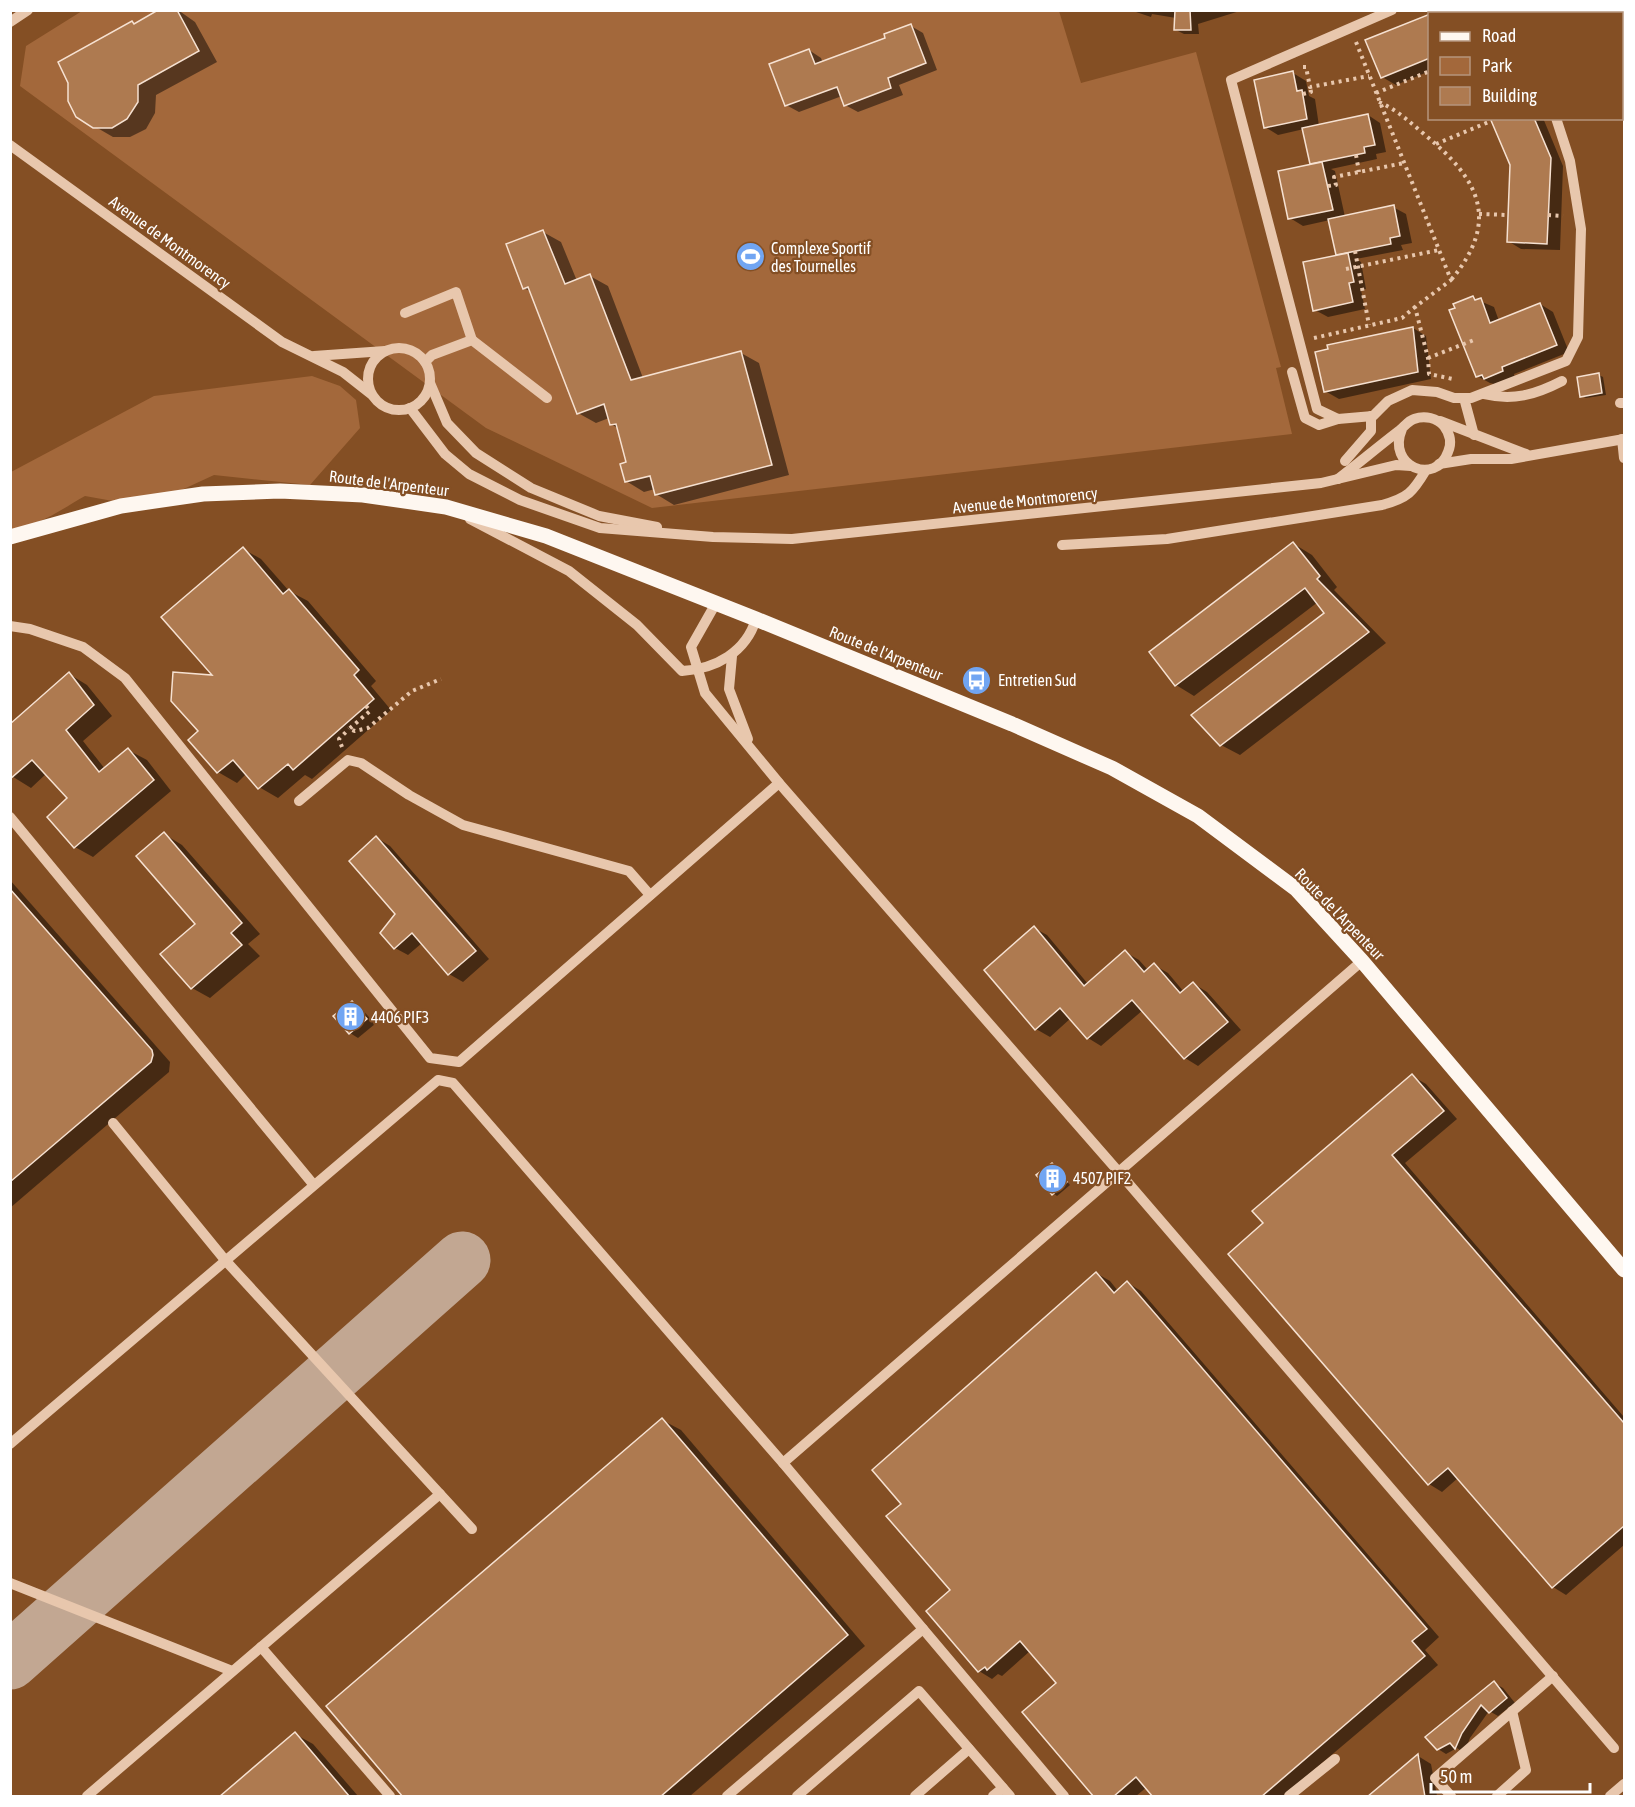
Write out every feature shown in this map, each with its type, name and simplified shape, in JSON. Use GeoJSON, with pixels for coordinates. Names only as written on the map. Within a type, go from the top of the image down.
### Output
{"type":"FeatureCollection","features":[{"type":"Feature","properties":{"kind":"main road","name":"Route de l'Arpenteur"},"geometry":{"type":"LineString","coordinates":[[10,537],[121,506],[203,494],[280,491],[363,495],[446,507],[546,536],[756,619],[1112,768],[1198,816],[1296,889],[1362,961],[1624,1270]]}},
{"type":"Feature","properties":{"kind":"street"},"geometry":{"type":"LineString","coordinates":[[10,22],[28,10]]}},
{"type":"Feature","properties":{"kind":"street"},"geometry":{"type":"LineString","coordinates":[[1338,419],[1317,409],[1231,80],[1392,10]]}},
{"type":"Feature","properties":{"kind":"street"},"geometry":{"type":"LineString","coordinates":[[1292,372],[1305,418],[1319,425],[1338,419],[1371,416],[1388,401],[1412,390],[1468,398],[1566,361],[1578,337],[1581,229],[1570,160],[1557,120]]}},
{"type":"Feature","properties":{"kind":"street","name":"Avenue de Montmorency"},"geometry":{"type":"LineString","coordinates":[[12,143],[282,342],[343,372],[371,394]]}},
{"type":"Feature","properties":{"kind":"street"},"geometry":{"type":"LineString","coordinates":[[405,313],[456,292],[472,340],[547,398]]}},
{"type":"Feature","properties":{"kind":"street"},"geometry":{"type":"LineString","coordinates":[[425,362],[432,355],[472,340]]}},
{"type":"Feature","properties":{"kind":"street"},"geometry":{"type":"LineString","coordinates":[[310,356],[388,350],[410,350],[425,362],[430,383],[425,396],[410,408],[389,409],[378,403],[371,394],[368,382],[369,371],[375,359],[388,350]]}},
{"type":"Feature","properties":{"kind":"street"},"geometry":{"type":"LineString","coordinates":[[1483,394],[1500,398],[1521,397],[1540,392],[1562,381]]}},
{"type":"Feature","properties":{"kind":"street","name":"Avenue de Montmorency"},"geometry":{"type":"LineString","coordinates":[[430,383],[447,423],[477,453],[531,488],[599,516],[713,537]]}},
{"type":"Feature","properties":{"kind":"street"},"geometry":{"type":"LineString","coordinates":[[1468,398],[1474,435]]}},
{"type":"Feature","properties":{"kind":"street","name":"Avenue de Montmorency"},"geometry":{"type":"LineString","coordinates":[[410,408],[445,454],[461,468],[520,500],[600,528],[713,537],[792,539],[1321,483],[1396,465],[1411,466]]}},
{"type":"Feature","properties":{"kind":"street"},"geometry":{"type":"LineString","coordinates":[[1345,461],[1371,431],[1371,416]]}},
{"type":"Feature","properties":{"kind":"street"},"geometry":{"type":"LineString","coordinates":[[1426,470],[1411,466],[1400,454],[1398,446],[1402,429],[1415,418],[1436,420],[1527,454]]}},
{"type":"Feature","properties":{"kind":"street"},"geometry":{"type":"LineString","coordinates":[[1436,420],[1446,429],[1450,438],[1448,455],[1439,464]]}},
{"type":"Feature","properties":{"kind":"street","name":"Avenue de Montmorency"},"geometry":{"type":"LineString","coordinates":[[1338,479],[1402,429]]}},
{"type":"Feature","properties":{"kind":"street"},"geometry":{"type":"LineString","coordinates":[[1062,545],[1167,539],[1294,521],[1382,505],[1399,501],[1413,491],[1426,470],[1439,464],[1463,460],[1511,459],[1527,454],[1623,439],[1624,458]]}},
{"type":"Feature","properties":{"kind":"street"},"geometry":{"type":"LineString","coordinates":[[446,507],[569,570],[637,625],[682,670],[697,670],[732,656],[752,632],[756,619]]}},
{"type":"Feature","properties":{"kind":"street"},"geometry":{"type":"LineString","coordinates":[[716,603],[691,647],[705,693],[779,783],[1117,1170],[1614,1748]]}},
{"type":"Feature","properties":{"kind":"street"},"geometry":{"type":"LineString","coordinates":[[10,626],[30,628],[83,647],[126,678],[430,1058],[459,1062],[779,783]]}},
{"type":"Feature","properties":{"kind":"street"},"geometry":{"type":"LineString","coordinates":[[732,656],[729,689],[751,748]]}},
{"type":"Feature","properties":{"kind":"street"},"geometry":{"type":"LineString","coordinates":[[299,801],[348,760],[361,763],[409,795],[463,825],[629,871],[650,895]]}},
{"type":"Feature","properties":{"kind":"street"},"geometry":{"type":"LineString","coordinates":[[10,817],[314,1184]]}},
{"type":"Feature","properties":{"kind":"street"},"geometry":{"type":"LineString","coordinates":[[783,1463],[1117,1170],[1362,961]]}},
{"type":"Feature","properties":{"kind":"street"},"geometry":{"type":"LineString","coordinates":[[10,1444],[438,1080],[453,1083],[783,1463],[1064,1797]]}},
{"type":"Feature","properties":{"kind":"street"},"geometry":{"type":"LineString","coordinates":[[113,1123],[225,1260],[472,1529]]}},
{"type":"Feature","properties":{"kind":"street"},"geometry":{"type":"LineString","coordinates":[[87,1797],[440,1494]]}},
{"type":"Feature","properties":{"kind":"street"},"geometry":{"type":"LineString","coordinates":[[10,1583],[232,1671]]}},
{"type":"Feature","properties":{"kind":"street"},"geometry":{"type":"LineString","coordinates":[[727,1797],[923,1629]]}},
{"type":"Feature","properties":{"kind":"street"},"geometry":{"type":"LineString","coordinates":[[261,1647],[390,1797]]}},
{"type":"Feature","properties":{"kind":"street"},"geometry":{"type":"LineString","coordinates":[[1451,1797],[1435,1778],[1553,1676]]}},
{"type":"Feature","properties":{"kind":"street"},"geometry":{"type":"LineString","coordinates":[[797,1797],[919,1691],[1006,1792],[993,1797]]}},
{"type":"Feature","properties":{"kind":"street"},"geometry":{"type":"LineString","coordinates":[[1497,1797],[1526,1770],[1512,1711]]}},
{"type":"Feature","properties":{"kind":"street"},"geometry":{"type":"LineString","coordinates":[[915,1797],[969,1749]]}},
{"type":"Feature","properties":{"kind":"street"},"geometry":{"type":"LineString","coordinates":[[1289,1797],[1335,1759]]}},
{"type":"Feature","properties":{"kind":"street"},"geometry":{"type":"LineString","coordinates":[[1610,1797],[1624,1784]]}},
{"type":"Feature","properties":{"kind":"path"},"geometry":{"type":"LineString","coordinates":[[1350,28],[1451,280]]}},
{"type":"Feature","properties":{"kind":"path"},"geometry":{"type":"LineString","coordinates":[[1289,54],[1294,69],[1306,67],[1311,92],[1303,94]]}},
{"type":"Feature","properties":{"kind":"path"},"geometry":{"type":"LineString","coordinates":[[1376,93],[1428,71]]}},
{"type":"Feature","properties":{"kind":"path"},"geometry":{"type":"LineString","coordinates":[[1310,87],[1369,76]]}},
{"type":"Feature","properties":{"kind":"path"},"geometry":{"type":"LineString","coordinates":[[1299,341],[1402,318],[1451,280],[1463,266],[1476,241],[1479,214],[1475,195],[1464,171],[1394,109],[1379,102]]}},
{"type":"Feature","properties":{"kind":"path"},"geometry":{"type":"LineString","coordinates":[[1436,144],[1491,121]]}},
{"type":"Feature","properties":{"kind":"path"},"geometry":{"type":"LineString","coordinates":[[1356,155],[1359,172]]}},
{"type":"Feature","properties":{"kind":"path"},"geometry":{"type":"LineString","coordinates":[[1328,186],[1336,184],[1334,177],[1404,163]]}},
{"type":"Feature","properties":{"kind":"path"},"geometry":{"type":"LineString","coordinates":[[1479,214],[1508,215]]}},
{"type":"Feature","properties":{"kind":"path"},"geometry":{"type":"LineString","coordinates":[[1346,269],[1439,250]]}},
{"type":"Feature","properties":{"kind":"path"},"geometry":{"type":"LineString","coordinates":[[1355,251],[1369,325]]}},
{"type":"Feature","properties":{"kind":"path"},"geometry":{"type":"LineString","coordinates":[[1415,307],[1428,358],[1429,374],[1444,375],[1456,380],[1467,388],[1468,398]]}},
{"type":"Feature","properties":{"kind":"path"},"geometry":{"type":"LineString","coordinates":[[1414,336],[1422,333]]}},
{"type":"Feature","properties":{"kind":"path"},"geometry":{"type":"LineString","coordinates":[[1428,358],[1474,340]]}},
{"type":"Feature","properties":{"kind":"path"},"geometry":{"type":"LineString","coordinates":[[366,706],[370,711],[349,729],[355,731],[368,728],[412,691],[441,679]]}},
{"type":"Feature","properties":{"kind":"green space","name":"Complexe Sportif des Tournelles"},"geometry":{"type":"Polygon","coordinates":[[[82,11],[1059,11],[1081,83],[1196,52],[1281,367],[1276,368],[1292,434],[652,508],[486,428],[20,86],[26,46],[82,11]]]}},
{"type":"Feature","properties":{"kind":"green space"},"geometry":{"type":"Polygon","coordinates":[[[312,376],[340,386],[356,400],[360,428],[310,485],[214,475],[175,493],[124,503],[85,496],[40,521],[11,530],[11,472],[154,396],[312,376]]]}},
{"type":"Feature","properties":{"kind":"building"},"geometry":{"type":"Polygon","coordinates":[[[158,10],[177,10],[199,51],[138,85],[138,102],[127,119],[112,128],[93,128],[76,117],[68,101],[68,83],[58,62],[132,21],[134,24],[158,10]]]}},
{"type":"Feature","properties":{"kind":"building"},"geometry":{"type":"Polygon","coordinates":[[[1175,10],[1190,10],[1191,30],[1174,30],[1175,10]]]}},
{"type":"Feature","properties":{"kind":"building"},"geometry":{"type":"Polygon","coordinates":[[[1428,15],[1428,59],[1381,78],[1365,40],[1428,15]]]}},
{"type":"Feature","properties":{"kind":"building"},"geometry":{"type":"Polygon","coordinates":[[[911,24],[926,63],[888,78],[891,88],[844,106],[837,87],[785,106],[769,64],[809,49],[815,64],[885,38],[884,34],[911,24]]]}},
{"type":"Feature","properties":{"kind":"building"},"geometry":{"type":"Polygon","coordinates":[[[1293,71],[1297,91],[1302,90],[1307,119],[1264,128],[1254,80],[1293,71]]]}},
{"type":"Feature","properties":{"kind":"building"},"geometry":{"type":"Polygon","coordinates":[[[1368,114],[1375,145],[1364,147],[1365,153],[1310,164],[1302,128],[1368,114]]]}},
{"type":"Feature","properties":{"kind":"building"},"geometry":{"type":"Polygon","coordinates":[[[1491,120],[1535,120],[1551,158],[1547,244],[1507,242],[1510,165],[1491,120]]]}},
{"type":"Feature","properties":{"kind":"building"},"geometry":{"type":"Polygon","coordinates":[[[1322,162],[1333,210],[1288,219],[1278,171],[1322,162]]]}},
{"type":"Feature","properties":{"kind":"building"},"geometry":{"type":"Polygon","coordinates":[[[1394,205],[1400,236],[1390,238],[1391,244],[1336,255],[1328,219],[1394,205]]]}},
{"type":"Feature","properties":{"kind":"building"},"geometry":{"type":"Polygon","coordinates":[[[543,230],[565,284],[590,274],[631,380],[741,351],[772,465],[655,495],[650,476],[625,482],[620,464],[626,462],[616,424],[610,425],[604,404],[577,414],[528,287],[523,289],[506,244],[543,230]]]}},
{"type":"Feature","properties":{"kind":"building"},"geometry":{"type":"Polygon","coordinates":[[[1348,253],[1354,282],[1349,283],[1353,302],[1313,311],[1303,262],[1348,253]]]}},
{"type":"Feature","properties":{"kind":"building"},"geometry":{"type":"Polygon","coordinates":[[[1473,296],[1475,300],[1481,298],[1490,323],[1540,303],[1557,345],[1502,367],[1503,371],[1484,379],[1482,375],[1476,377],[1449,310],[1455,308],[1453,304],[1473,296]]]}},
{"type":"Feature","properties":{"kind":"building"},"geometry":{"type":"Polygon","coordinates":[[[1413,327],[1418,372],[1324,392],[1315,352],[1328,349],[1327,345],[1413,327]]]}},
{"type":"Feature","properties":{"kind":"building"},"geometry":{"type":"Polygon","coordinates":[[[1599,373],[1602,393],[1580,397],[1577,377],[1599,373]]]}},
{"type":"Feature","properties":{"kind":"building"},"geometry":{"type":"Polygon","coordinates":[[[1293,542],[1320,576],[1317,579],[1369,632],[1220,746],[1191,715],[1324,613],[1305,588],[1175,686],[1149,652],[1293,542]]]}},
{"type":"Feature","properties":{"kind":"building"},"geometry":{"type":"Polygon","coordinates":[[[243,547],[283,594],[289,589],[359,670],[354,675],[374,699],[293,770],[288,764],[258,789],[233,760],[217,773],[188,740],[198,731],[171,701],[173,672],[212,675],[161,617],[243,547]]]}},
{"type":"Feature","properties":{"kind":"building"},"geometry":{"type":"Polygon","coordinates":[[[69,672],[94,705],[66,730],[99,772],[128,748],[154,780],[74,848],[47,817],[67,798],[32,760],[10,779],[10,724],[69,672]]]}},
{"type":"Feature","properties":{"kind":"building"},"geometry":{"type":"Polygon","coordinates":[[[164,832],[242,923],[231,933],[242,945],[191,989],[160,954],[195,924],[136,856],[164,832]]]}},
{"type":"Feature","properties":{"kind":"building"},"geometry":{"type":"Polygon","coordinates":[[[376,836],[476,951],[448,975],[412,933],[394,949],[380,933],[395,914],[349,861],[376,836]]]}},
{"type":"Feature","properties":{"kind":"building"},"geometry":{"type":"Polygon","coordinates":[[[10,889],[152,1050],[153,1055],[151,1062],[10,1182],[10,889]]]}},
{"type":"Feature","properties":{"kind":"building"},"geometry":{"type":"Polygon","coordinates":[[[1034,926],[1084,986],[1125,950],[1144,972],[1154,963],[1180,993],[1193,982],[1228,1022],[1184,1059],[1132,1000],[1087,1039],[1060,1008],[1035,1030],[984,970],[1034,926]]]}},
{"type":"Feature","properties":{"kind":"building","name":"4406 PIF3"},"geometry":{"type":"Polygon","coordinates":[[[352,1001],[367,1019],[349,1034],[333,1016],[352,1001]]]}},
{"type":"Feature","properties":{"kind":"building"},"geometry":{"type":"Polygon","coordinates":[[[1412,1074],[1444,1111],[1392,1155],[1624,1423],[1624,1526],[1552,1588],[1448,1468],[1428,1485],[1228,1254],[1263,1223],[1252,1211],[1412,1074]]]}},
{"type":"Feature","properties":{"kind":"building","name":"4507 PIF2"},"geometry":{"type":"Polygon","coordinates":[[[1052,1163],[1067,1182],[1052,1195],[1036,1175],[1052,1163]]]}},
{"type":"Feature","properties":{"kind":"building"},"geometry":{"type":"Polygon","coordinates":[[[1096,1272],[1114,1293],[1127,1281],[1427,1629],[1412,1641],[1425,1656],[1261,1797],[1153,1797],[1136,1777],[1113,1797],[1094,1797],[1022,1712],[1056,1683],[1020,1641],[987,1670],[985,1667],[978,1672],[926,1611],[950,1590],[886,1516],[901,1504],[872,1470],[1096,1272]]]}},
{"type":"Feature","properties":{"kind":"building"},"geometry":{"type":"Polygon","coordinates":[[[662,1418],[848,1635],[660,1797],[403,1797],[326,1706],[662,1418]]]}},
{"type":"Feature","properties":{"kind":"building"},"geometry":{"type":"Polygon","coordinates":[[[1494,1681],[1507,1698],[1489,1713],[1481,1705],[1462,1733],[1455,1749],[1450,1743],[1437,1750],[1425,1737],[1494,1681]]]}},
{"type":"Feature","properties":{"kind":"building"},"geometry":{"type":"Polygon","coordinates":[[[295,1732],[350,1797],[219,1797],[295,1732]]]}},
{"type":"Feature","properties":{"kind":"building"},"geometry":{"type":"Polygon","coordinates":[[[1418,1754],[1425,1797],[1367,1797],[1418,1754]]]}},
{"type":"Feature","properties":{"kind":"taxiway"},"geometry":{"type":"LineString","coordinates":[[10,1661],[462,1260]]}},
{"type":"Feature","properties":{"kind":"place","name":"Complexe Sportif des Tournelles"},"geometry":{"type":"Point","coordinates":[750,257]}},
{"type":"Feature","properties":{"kind":"place","name":"Entretien Sud"},"geometry":{"type":"Point","coordinates":[977,680]}},
{"type":"Feature","properties":{"kind":"place","name":"4406 PIF3"},"geometry":{"type":"Point","coordinates":[350,1017]}},
{"type":"Feature","properties":{"kind":"place","name":"4507 PIF2"},"geometry":{"type":"Point","coordinates":[1052,1178]}}]}
